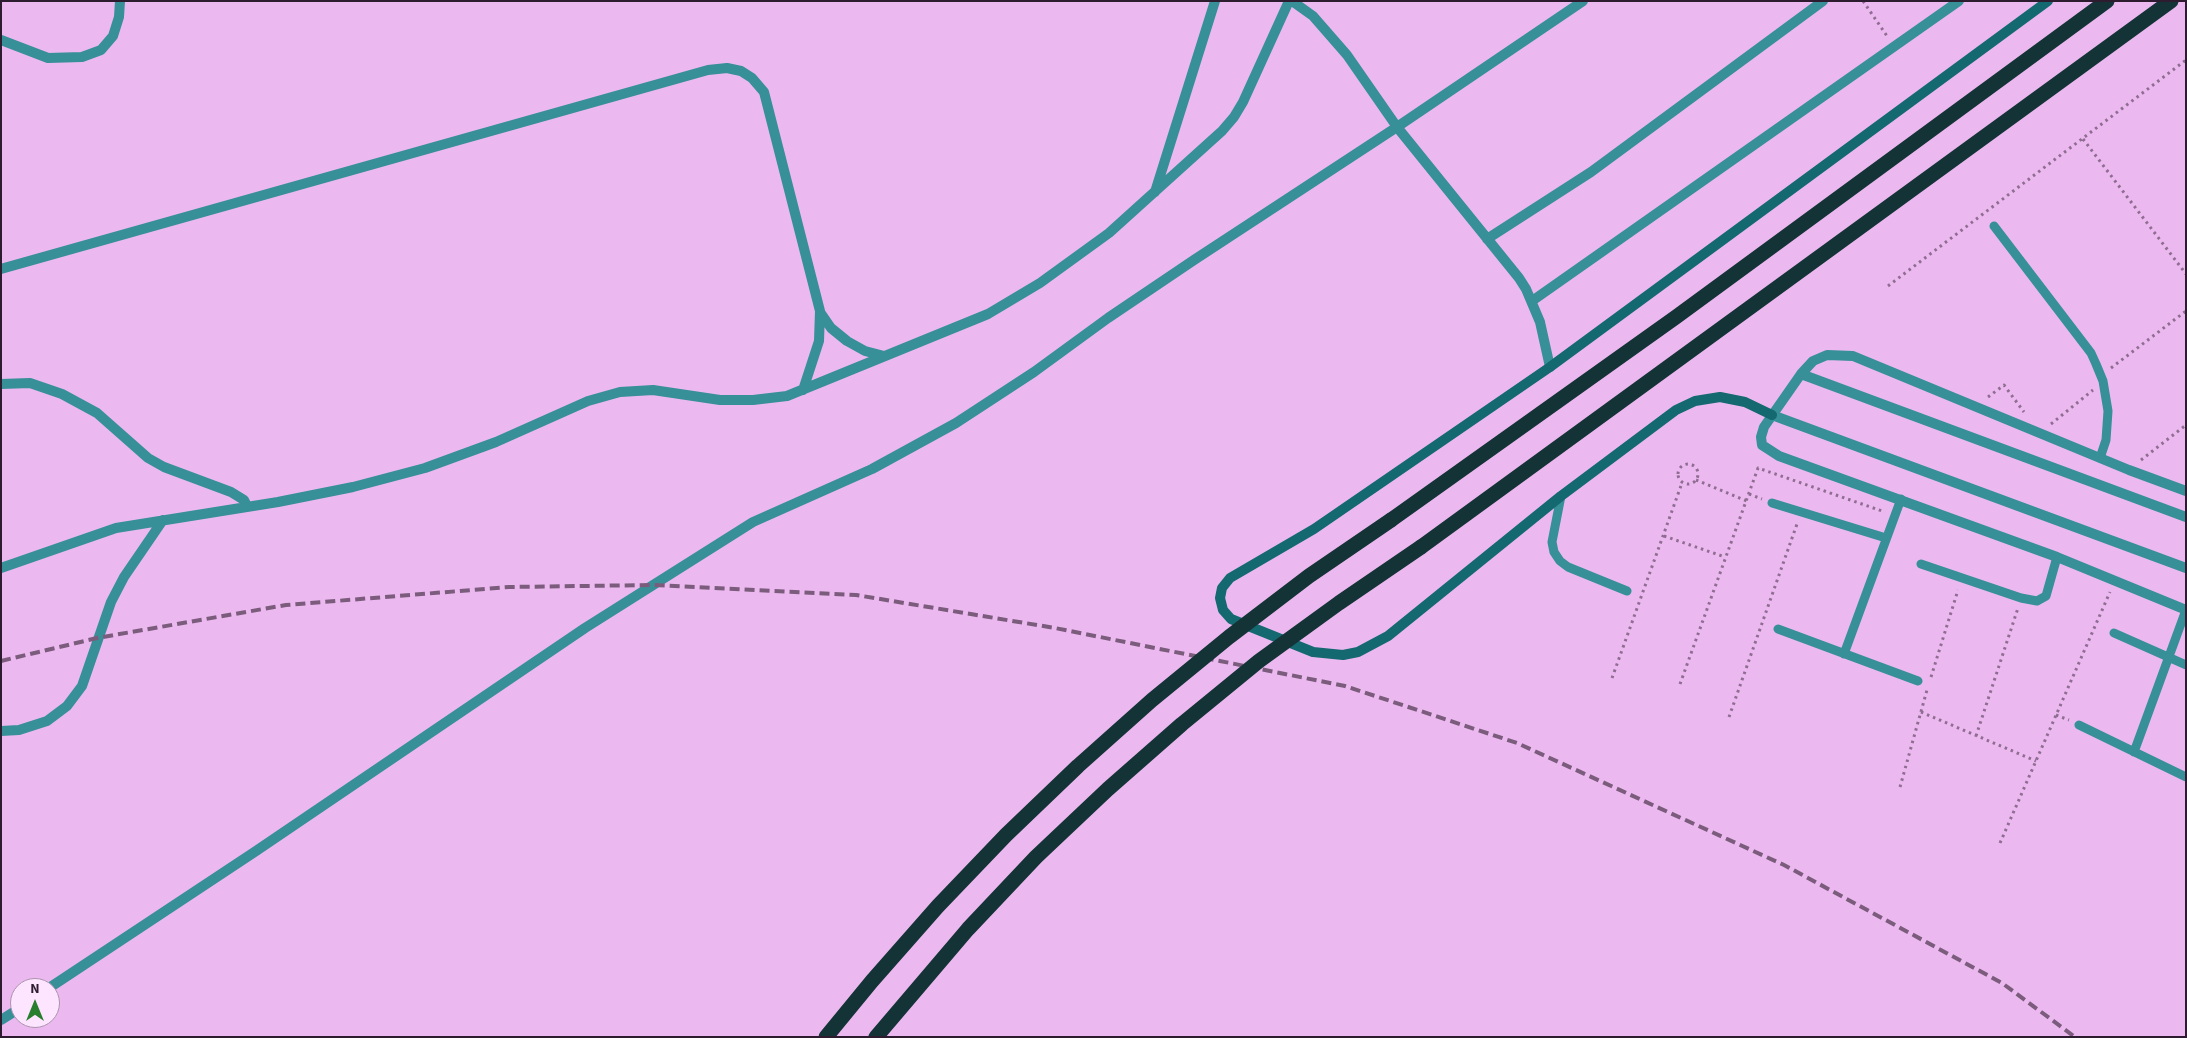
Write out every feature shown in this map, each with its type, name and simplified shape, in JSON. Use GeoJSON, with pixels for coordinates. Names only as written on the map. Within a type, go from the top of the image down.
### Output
{"type":"FeatureCollection","features":[{"type":"Feature","properties":{"kind":"highway"},"geometry":{"type":"LineString","coordinates":[[826,1037],[938,906],[1006,835],[1078,766],[1152,700],[1230,636],[1309,576],[1391,520],[1676,317],[2107,1]]}},
{"type":"Feature","properties":{"kind":"highway"},"geometry":{"type":"LineString","coordinates":[[876,1037],[968,928],[1036,857],[1108,789],[1182,724],[1259,662],[1338,603],[1420,548],[2171,1]]}},
{"type":"Feature","properties":{"kind":"street"},"geometry":{"type":"LineString","coordinates":[[1,40],[48,58],[82,57],[101,50],[114,36],[120,17],[120,1]]}},
{"type":"Feature","properties":{"kind":"street"},"geometry":{"type":"LineString","coordinates":[[1155,193],[1215,1]]}},
{"type":"Feature","properties":{"kind":"street"},"geometry":{"type":"LineString","coordinates":[[1,568],[98,533],[133,524],[353,487],[425,468],[496,442],[588,401],[620,392],[653,390],[720,400],[753,400],[787,396],[988,314],[1040,283],[1109,233],[1155,193],[1234,117],[1244,102],[1290,1],[1313,16],[1347,55],[1397,127],[1519,278],[1532,301],[1540,322],[1550,367]]}},
{"type":"Feature","properties":{"kind":"street"},"geometry":{"type":"LineString","coordinates":[[60,981],[256,851],[585,628],[753,522],[872,469],[956,423],[1034,372],[1108,318],[1194,260],[1397,127],[1584,1]]}},
{"type":"Feature","properties":{"kind":"street"},"geometry":{"type":"LineString","coordinates":[[1487,239],[1591,172],[1823,1]]}},
{"type":"Feature","properties":{"kind":"street"},"geometry":{"type":"LineString","coordinates":[[1532,301],[1959,1]]}},
{"type":"Feature","properties":{"kind":"street"},"geometry":{"type":"LineString","coordinates":[[2048,1],[1550,367],[1314,529],[1230,578],[1222,588],[1220,598],[1223,610],[1231,619],[1314,652],[1343,655],[1358,652],[1388,636],[1561,496],[1667,416],[1685,404],[1708,398],[1732,398],[1745,402],[1772,415],[2186,568]]}},
{"type":"Feature","properties":{"kind":"street"},"geometry":{"type":"LineString","coordinates":[[1,269],[708,70],[727,68],[746,75],[764,92],[820,311],[819,341],[803,390]]}},
{"type":"Feature","properties":{"kind":"street"},"geometry":{"type":"LineString","coordinates":[[820,311],[831,328],[847,341],[865,351],[884,356]]}},
{"type":"Feature","properties":{"kind":"street"},"geometry":{"type":"LineString","coordinates":[[2186,491],[2129,470],[1853,356],[1827,355],[1813,361],[1800,374],[1772,415],[1761,437],[1762,445],[1769,451],[2058,557],[2186,610]]}},
{"type":"Feature","properties":{"kind":"street"},"geometry":{"type":"LineString","coordinates":[[1800,374],[2186,517]]}},
{"type":"Feature","properties":{"kind":"street"},"geometry":{"type":"LineString","coordinates":[[1,384],[30,383],[62,394],[97,413],[148,458],[164,467],[231,492],[244,500],[247,506]]}},
{"type":"Feature","properties":{"kind":"street"},"geometry":{"type":"LineString","coordinates":[[1,731],[19,730],[47,721],[68,706],[82,686],[111,602],[124,577],[163,520]]}},
{"type":"Feature","properties":{"kind":"lane"},"geometry":{"type":"LineString","coordinates":[[1994,226],[2091,353],[2102,378],[2108,411],[2108,426],[2100,458]]}},
{"type":"Feature","properties":{"kind":"lane"},"geometry":{"type":"LineString","coordinates":[[1561,496],[1552,542],[1554,552],[1560,561],[1568,567],[1627,590]]}},
{"type":"Feature","properties":{"kind":"lane"},"geometry":{"type":"LineString","coordinates":[[1844,654],[1901,499]]}},
{"type":"Feature","properties":{"kind":"lane"},"geometry":{"type":"LineString","coordinates":[[1772,503],[1886,538]]}},
{"type":"Feature","properties":{"kind":"lane"},"geometry":{"type":"LineString","coordinates":[[1921,564],[2021,598],[2037,601],[2046,596],[2058,557]]}},
{"type":"Feature","properties":{"kind":"lane"},"geometry":{"type":"LineString","coordinates":[[2134,752],[2186,610]]}},
{"type":"Feature","properties":{"kind":"lane"},"geometry":{"type":"LineString","coordinates":[[1778,629],[1918,681]]}},
{"type":"Feature","properties":{"kind":"lane"},"geometry":{"type":"LineString","coordinates":[[2114,633],[2186,665]]}},
{"type":"Feature","properties":{"kind":"lane"},"geometry":{"type":"LineString","coordinates":[[2080,725],[2186,777]]}},
{"type":"Feature","properties":{"kind":"path"},"geometry":{"type":"LineString","coordinates":[[1863,1],[1894,47]]}},
{"type":"Feature","properties":{"kind":"path"},"geometry":{"type":"LineString","coordinates":[[1888,286],[2184,62],[2186,66]]}},
{"type":"Feature","properties":{"kind":"path"},"geometry":{"type":"LineString","coordinates":[[2083,138],[2186,274]]}},
{"type":"Feature","properties":{"kind":"path"},"geometry":{"type":"LineString","coordinates":[[1976,406],[2004,385],[2040,433],[2102,378],[2186,311]]}},
{"type":"Feature","properties":{"kind":"path"},"geometry":{"type":"LineString","coordinates":[[2129,470],[2186,425]]}},
{"type":"Feature","properties":{"kind":"path"},"geometry":{"type":"LineString","coordinates":[[1612,678],[1682,483],[1678,476],[1678,471],[1688,464],[1692,465],[1697,472],[1696,480],[1690,484],[1682,483]]}},
{"type":"Feature","properties":{"kind":"path"},"geometry":{"type":"LineString","coordinates":[[1680,684],[1758,468],[1895,515]]}},
{"type":"Feature","properties":{"kind":"path"},"geometry":{"type":"LineString","coordinates":[[1696,480],[1746,501]]}},
{"type":"Feature","properties":{"kind":"path"},"geometry":{"type":"LineString","coordinates":[[1729,717],[1802,511]]}},
{"type":"Feature","properties":{"kind":"path"},"geometry":{"type":"LineString","coordinates":[[1664,536],[1725,557]]}},
{"type":"Feature","properties":{"kind":"path"},"geometry":{"type":"LineString","coordinates":[[2000,843],[2115,580]]}},
{"type":"Feature","properties":{"kind":"path"},"geometry":{"type":"LineString","coordinates":[[1976,736],[2021,598]]}},
{"type":"Feature","properties":{"kind":"path"},"geometry":{"type":"LineString","coordinates":[[1921,712],[2036,761]]}},
{"type":"Feature","properties":{"kind":"railway"},"geometry":{"type":"LineString","coordinates":[[1,661],[97,638],[286,605],[509,587],[655,585],[856,595],[1055,628],[1345,686],[1517,743],[1784,865],[2002,983],[2075,1037]]}}]}
